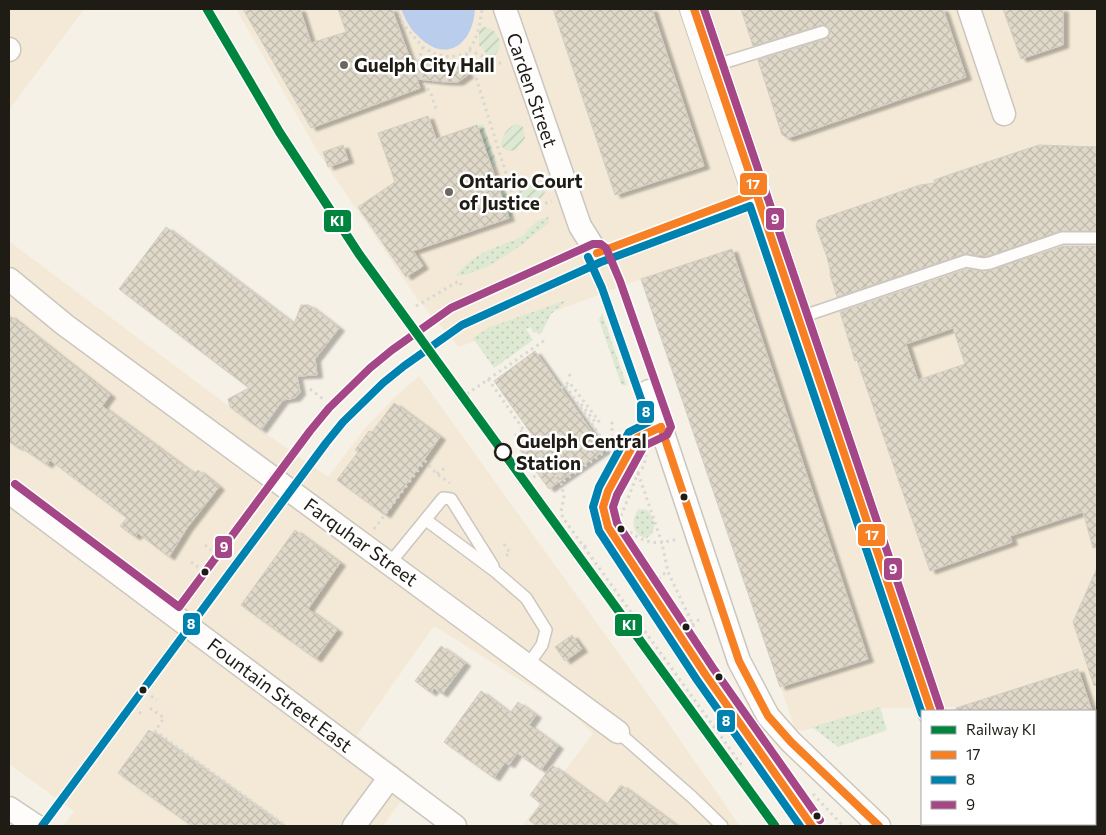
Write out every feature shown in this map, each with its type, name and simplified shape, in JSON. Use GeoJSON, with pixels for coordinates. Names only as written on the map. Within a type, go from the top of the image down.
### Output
{"type":"FeatureCollection","features":[{"type":"Feature","properties":{"kind":"street","name":"Carden Street"},"geometry":{"type":"LineString","coordinates":[[505,9],[580,226],[597,253]]}},
{"type":"Feature","properties":{"kind":"street"},"geometry":{"type":"LineString","coordinates":[[694,9],[931,710]]}},
{"type":"Feature","properties":{"kind":"street"},"geometry":{"type":"LineString","coordinates":[[969,9],[1004,114]]}},
{"type":"Feature","properties":{"kind":"street","name":"Farquhar Street"},"geometry":{"type":"LineString","coordinates":[[9,279],[65,325],[618,732]]}},
{"type":"Feature","properties":{"kind":"street"},"geometry":{"type":"LineString","coordinates":[[649,391],[739,661],[752,689],[768,716],[791,742],[879,826]]}},
{"type":"Feature","properties":{"kind":"street","name":"Fountain Street East"},"geometry":{"type":"LineString","coordinates":[[9,492],[455,826]]}},
{"type":"Feature","properties":{"kind":"street"},"geometry":{"type":"LineString","coordinates":[[354,826],[390,777]]}},
{"type":"Feature","properties":{"kind":"street"},"geometry":{"type":"LineString","coordinates":[[9,808],[36,826]]}},
{"type":"Feature","properties":{"kind":"lane"},"geometry":{"type":"LineString","coordinates":[[713,66],[823,32]]}},
{"type":"Feature","properties":{"kind":"lane"},"geometry":{"type":"LineString","coordinates":[[798,318],[966,261],[990,264],[1062,238],[1097,238]]}},
{"type":"Feature","properties":{"kind":"lane"},"geometry":{"type":"LineString","coordinates":[[660,427],[636,438],[608,491],[604,507],[608,526],[705,674],[812,826]]}},
{"type":"Feature","properties":{"kind":"lane"},"geometry":{"type":"LineString","coordinates":[[390,563],[443,498],[451,499],[496,572]]}},
{"type":"Feature","properties":{"kind":"lane"},"geometry":{"type":"LineString","coordinates":[[426,520],[496,572],[526,598],[546,630],[542,645],[528,665]]}},
{"type":"Feature","properties":{"kind":"lane"},"geometry":{"type":"LineString","coordinates":[[618,732],[722,826]]}},
{"type":"Feature","properties":{"kind":"path"},"geometry":{"type":"LineString","coordinates":[[398,9],[403,24],[423,47],[435,54],[450,57],[466,54],[474,44],[479,29],[482,9]]}},
{"type":"Feature","properties":{"kind":"path"},"geometry":{"type":"LineString","coordinates":[[423,47],[416,69],[432,96],[436,109]]}},
{"type":"Feature","properties":{"kind":"path"},"geometry":{"type":"LineString","coordinates":[[466,54],[474,71],[518,212],[553,200]]}},
{"type":"Feature","properties":{"kind":"path"},"geometry":{"type":"LineString","coordinates":[[416,306],[458,281],[462,286]]}},
{"type":"Feature","properties":{"kind":"path"},"geometry":{"type":"LineString","coordinates":[[467,394],[545,340]]}},
{"type":"Feature","properties":{"kind":"path"},"geometry":{"type":"LineString","coordinates":[[569,374],[572,380]]}},
{"type":"Feature","properties":{"kind":"path"},"geometry":{"type":"LineString","coordinates":[[488,379],[510,407],[523,430],[532,439],[561,483],[564,496],[561,512],[563,518],[743,767]]}},
{"type":"Feature","properties":{"kind":"path"},"geometry":{"type":"LineString","coordinates":[[569,382],[599,421],[596,423],[563,387],[569,382]]}},
{"type":"Feature","properties":{"kind":"path"},"geometry":{"type":"LineString","coordinates":[[563,387],[609,448]]}},
{"type":"Feature","properties":{"kind":"path"},"geometry":{"type":"LineString","coordinates":[[310,389],[323,399]]}},
{"type":"Feature","properties":{"kind":"path"},"geometry":{"type":"LineString","coordinates":[[561,483],[612,446],[612,419]]}},
{"type":"Feature","properties":{"kind":"path"},"geometry":{"type":"LineString","coordinates":[[519,441],[515,436],[523,430]]}},
{"type":"Feature","properties":{"kind":"path"},"geometry":{"type":"LineString","coordinates":[[618,524],[638,473],[644,466],[646,454]]}},
{"type":"Feature","properties":{"kind":"path"},"geometry":{"type":"LineString","coordinates":[[544,469],[548,466]]}},
{"type":"Feature","properties":{"kind":"path"},"geometry":{"type":"LineString","coordinates":[[437,474],[445,468]]}},
{"type":"Feature","properties":{"kind":"path"},"geometry":{"type":"LineString","coordinates":[[638,473],[662,543]]}},
{"type":"Feature","properties":{"kind":"path"},"geometry":{"type":"LineString","coordinates":[[528,481],[538,474]]}},
{"type":"Feature","properties":{"kind":"path"},"geometry":{"type":"LineString","coordinates":[[626,529],[642,541],[662,543],[679,539]]}},
{"type":"Feature","properties":{"kind":"path"},"geometry":{"type":"LineString","coordinates":[[579,550],[588,544]]}},
{"type":"Feature","properties":{"kind":"path"},"geometry":{"type":"LineString","coordinates":[[205,546],[211,550]]}},
{"type":"Feature","properties":{"kind":"path"},"geometry":{"type":"LineString","coordinates":[[191,562],[198,567]]}},
{"type":"Feature","properties":{"kind":"path"},"geometry":{"type":"LineString","coordinates":[[656,583],[661,575],[668,572]]}},
{"type":"Feature","properties":{"kind":"path"},"geometry":{"type":"LineString","coordinates":[[689,627],[702,618]]}},
{"type":"Feature","properties":{"kind":"path"},"geometry":{"type":"LineString","coordinates":[[151,696],[157,700]]}},
{"type":"Feature","properties":{"kind":"path"},"geometry":{"type":"LineString","coordinates":[[150,708],[164,718],[155,731],[286,826]]}},
{"type":"Feature","properties":{"kind":"path"},"geometry":{"type":"LineString","coordinates":[[139,712],[144,716]]}},
{"type":"Feature","properties":{"kind":"shaded area"},"geometry":{"type":"Polygon","coordinates":[[[9,9],[84,9],[9,110],[9,9]]]}},
{"type":"Feature","properties":{"kind":"shaded area"},"geometry":{"type":"Polygon","coordinates":[[[236,9],[1097,9],[1097,826],[1006,825],[1096,825],[1096,710],[966,710],[965,707],[880,708],[803,731],[795,729],[641,279],[459,347],[418,300],[319,154],[236,9]]]}},
{"type":"Feature","properties":{"kind":"shaded area"},"geometry":{"type":"Polygon","coordinates":[[[9,241],[234,410],[239,409],[238,414],[328,477],[366,427],[419,376],[650,697],[740,826],[522,826],[593,734],[571,712],[434,626],[357,735],[416,780],[383,826],[63,826],[74,811],[9,764],[9,241]]]}},
{"type":"Feature","properties":{"kind":"green space"},"geometry":{"type":"Polygon","coordinates":[[[482,27],[496,33],[500,41],[500,46],[495,55],[488,55],[479,45],[479,32],[482,27]]]}},
{"type":"Feature","properties":{"kind":"green space"},"geometry":{"type":"Polygon","coordinates":[[[483,124],[497,162],[491,168],[477,125],[483,124]]]}},
{"type":"Feature","properties":{"kind":"green space"},"geometry":{"type":"Polygon","coordinates":[[[515,124],[523,127],[525,138],[516,150],[508,151],[501,146],[502,139],[515,124]]]}},
{"type":"Feature","properties":{"kind":"green space"},"geometry":{"type":"Polygon","coordinates":[[[495,178],[502,179],[514,216],[509,219],[495,178]]]}},
{"type":"Feature","properties":{"kind":"green space"},"geometry":{"type":"Polygon","coordinates":[[[526,178],[539,182],[545,192],[542,197],[529,200],[521,195],[516,186],[520,180],[526,178]]]}},
{"type":"Feature","properties":{"kind":"green space"},"geometry":{"type":"Polygon","coordinates":[[[548,217],[549,223],[505,256],[480,270],[455,276],[471,260],[486,251],[521,237],[537,221],[548,217]]]}},
{"type":"Feature","properties":{"kind":"green space"},"geometry":{"type":"Polygon","coordinates":[[[567,300],[551,314],[539,335],[536,332],[534,333],[530,327],[526,329],[533,340],[494,368],[473,338],[490,327],[567,300]]]}},
{"type":"Feature","properties":{"kind":"green space"},"geometry":{"type":"Polygon","coordinates":[[[602,313],[627,386],[621,384],[599,320],[602,313]]]}},
{"type":"Feature","properties":{"kind":"green space"},"geometry":{"type":"Polygon","coordinates":[[[639,509],[647,510],[654,524],[653,532],[647,538],[638,534],[634,526],[634,517],[639,509]]]}},
{"type":"Feature","properties":{"kind":"green space"},"geometry":{"type":"Polygon","coordinates":[[[880,707],[887,730],[838,747],[812,727],[880,707]]]}},
{"type":"Feature","properties":{"kind":"water"},"geometry":{"type":"Polygon","coordinates":[[[401,9],[475,9],[473,22],[463,41],[456,47],[438,49],[427,44],[414,32],[401,9]]]}},
{"type":"Feature","properties":{"kind":"building","name":"Guelph City Hall"},"geometry":{"type":"Polygon","coordinates":[[[243,9],[300,9],[311,43],[346,32],[338,9],[392,9],[413,67],[429,59],[439,58],[463,66],[468,75],[458,82],[417,79],[420,88],[311,128],[243,9]]]}},
{"type":"Feature","properties":{"kind":"building"},"geometry":{"type":"Polygon","coordinates":[[[553,9],[652,9],[704,166],[615,195],[553,9]]]}},
{"type":"Feature","properties":{"kind":"building"},"geometry":{"type":"Polygon","coordinates":[[[741,9],[943,9],[966,77],[788,138],[782,135],[758,60],[825,39],[830,34],[830,29],[825,25],[821,25],[753,46],[741,9]]]}},
{"type":"Feature","properties":{"kind":"building"},"geometry":{"type":"Polygon","coordinates":[[[1003,9],[1063,9],[1063,45],[1021,59],[1003,9]]]}},
{"type":"Feature","properties":{"kind":"building","name":"Ontario Court of Justice"},"geometry":{"type":"Polygon","coordinates":[[[428,116],[436,139],[477,125],[509,218],[413,251],[423,266],[406,277],[358,207],[395,182],[378,133],[428,116]]]}},
{"type":"Feature","properties":{"kind":"building"},"geometry":{"type":"Polygon","coordinates":[[[343,145],[348,160],[328,167],[323,152],[343,145]]]}},
{"type":"Feature","properties":{"kind":"building"},"geometry":{"type":"Polygon","coordinates":[[[1039,145],[1097,147],[1097,231],[1060,231],[988,256],[964,254],[837,297],[827,257],[816,226],[818,220],[920,185],[935,183],[934,180],[1039,145]]]}},
{"type":"Feature","properties":{"kind":"building"},"geometry":{"type":"Polygon","coordinates":[[[166,227],[294,324],[301,305],[309,305],[339,328],[315,359],[317,375],[297,376],[300,392],[295,398],[283,400],[261,430],[230,407],[228,399],[249,388],[119,289],[166,227]]]}},
{"type":"Feature","properties":{"kind":"building"},"geometry":{"type":"Polygon","coordinates":[[[1063,246],[1097,246],[1097,547],[1093,548],[1083,512],[1010,536],[1012,542],[930,571],[857,360],[855,361],[840,312],[967,269],[991,270],[1063,246]],[[953,328],[906,344],[918,380],[965,364],[953,328]]]}},
{"type":"Feature","properties":{"kind":"building"},"geometry":{"type":"Polygon","coordinates":[[[732,249],[868,659],[780,687],[641,279],[732,249]]]}},
{"type":"Feature","properties":{"kind":"building"},"geometry":{"type":"Polygon","coordinates":[[[9,315],[110,395],[102,406],[194,474],[198,470],[219,487],[187,528],[169,557],[138,533],[135,537],[120,526],[127,518],[50,460],[47,465],[19,446],[9,442],[9,315]]]}},
{"type":"Feature","properties":{"kind":"building"},"geometry":{"type":"Polygon","coordinates":[[[535,351],[605,450],[549,489],[515,443],[530,432],[494,381],[535,351]]]}},
{"type":"Feature","properties":{"kind":"building"},"geometry":{"type":"Polygon","coordinates":[[[394,403],[440,437],[385,515],[337,480],[358,452],[355,450],[369,431],[372,432],[394,403]]]}},
{"type":"Feature","properties":{"kind":"building"},"geometry":{"type":"Polygon","coordinates":[[[295,530],[340,563],[308,609],[337,630],[316,659],[241,605],[295,530]]]}},
{"type":"Feature","properties":{"kind":"building"},"geometry":{"type":"Polygon","coordinates":[[[1097,568],[1097,685],[1094,686],[1073,622],[1097,568]]]}},
{"type":"Feature","properties":{"kind":"building"},"geometry":{"type":"Polygon","coordinates":[[[572,635],[582,649],[565,661],[555,647],[572,635]]]}},
{"type":"Feature","properties":{"kind":"building"},"geometry":{"type":"Polygon","coordinates":[[[441,646],[465,663],[442,694],[434,688],[431,693],[415,681],[441,646]]]}},
{"type":"Feature","properties":{"kind":"building"},"geometry":{"type":"Polygon","coordinates":[[[1078,669],[1092,710],[956,710],[956,708],[1078,669]]]}},
{"type":"Feature","properties":{"kind":"building"},"geometry":{"type":"Polygon","coordinates":[[[481,691],[510,713],[518,702],[536,715],[529,725],[558,746],[541,770],[517,753],[509,765],[505,762],[494,778],[444,742],[481,691]]]}},
{"type":"Feature","properties":{"kind":"building"},"geometry":{"type":"Polygon","coordinates":[[[149,730],[283,826],[192,826],[118,773],[149,730]]]}},
{"type":"Feature","properties":{"kind":"building"},"geometry":{"type":"Polygon","coordinates":[[[552,765],[606,805],[621,785],[677,826],[537,826],[529,820],[541,804],[530,795],[552,765]]]}},
{"type":"Feature","properties":{"kind":"rail line","name":"KI"},"geometry":{"type":"LineString","coordinates":[[207,9],[280,133],[359,254],[775,826]]}},
{"type":"Feature","properties":{"kind":"transit line","name":"17"},"geometry":{"type":"LineString","coordinates":[[694,9],[931,710]]}},
{"type":"Feature","properties":{"kind":"transit line","name":"9"},"geometry":{"type":"LineString","coordinates":[[704,9],[940,708]]}},
{"type":"Feature","properties":{"kind":"transit line","name":"17"},"geometry":{"type":"LineString","coordinates":[[597,253],[756,193]]}},
{"type":"Feature","properties":{"kind":"transit line","name":"8"},"geometry":{"type":"LineString","coordinates":[[42,826],[326,443],[343,422],[383,383],[462,325],[601,262],[750,206],[921,711]]}},
{"type":"Feature","properties":{"kind":"transit line","name":"9"},"geometry":{"type":"LineString","coordinates":[[15,484],[179,607],[310,431],[329,408],[370,368],[451,308],[593,244],[601,244],[606,248],[620,281],[671,427],[667,435],[644,446],[617,495],[613,507],[617,523],[713,668],[820,820]]}},
{"type":"Feature","properties":{"kind":"transit line","name":"8"},"geometry":{"type":"LineString","coordinates":[[588,257],[602,288],[649,422],[629,432],[599,487],[593,507],[599,531],[697,680],[800,826]]}},
{"type":"Feature","properties":{"kind":"transit line","name":"17"},"geometry":{"type":"LineString","coordinates":[[661,427],[637,438],[608,491],[603,507],[608,527],[705,674],[812,826]]}},
{"type":"Feature","properties":{"kind":"transit line","name":"17"},"geometry":{"type":"LineString","coordinates":[[661,427],[739,661],[768,716],[791,742],[879,826]]}},
{"type":"Feature","properties":{"kind":"place","name":"Guelph City Hall"},"geometry":{"type":"Point","coordinates":[344,65]}},
{"type":"Feature","properties":{"kind":"place","name":"Ontario Court of Justice"},"geometry":{"type":"Point","coordinates":[449,192]}},
{"type":"Feature","properties":{"kind":"place","name":"Guelph Central Station"},"geometry":{"type":"Point","coordinates":[503,452]}}]}
